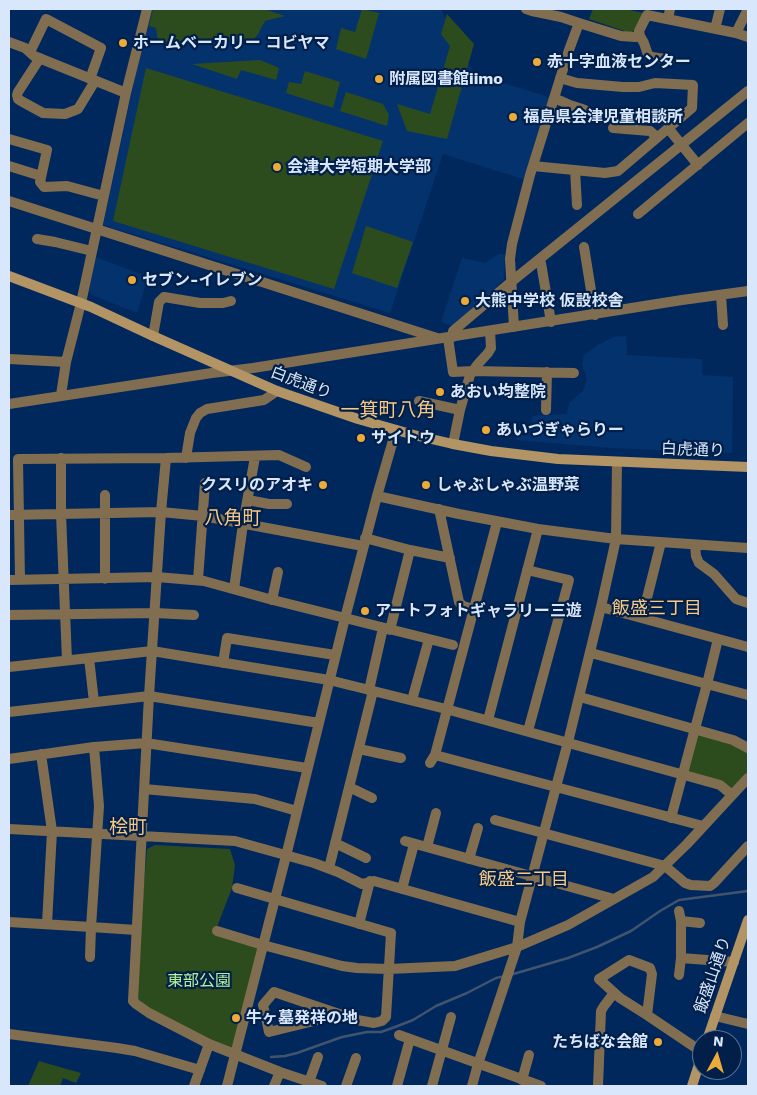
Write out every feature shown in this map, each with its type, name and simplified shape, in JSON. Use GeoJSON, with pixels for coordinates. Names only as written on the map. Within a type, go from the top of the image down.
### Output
{"type":"FeatureCollection","features":[{"type":"Feature","properties":{"kind":"street"},"geometry":{"type":"LineString","coordinates":[[61,395],[66,362],[81,303],[126,93],[147,9]]}},
{"type":"Feature","properties":{"kind":"street"},"geometry":{"type":"LineString","coordinates":[[526,9],[621,36],[640,36]]}},
{"type":"Feature","properties":{"kind":"street"},"geometry":{"type":"LineString","coordinates":[[715,29],[720,9]]}},
{"type":"Feature","properties":{"kind":"street"},"geometry":{"type":"LineString","coordinates":[[736,33],[747,13]]}},
{"type":"Feature","properties":{"kind":"street"},"geometry":{"type":"LineString","coordinates":[[671,60],[648,55],[639,31],[647,15],[669,14],[715,29],[748,37]]}},
{"type":"Feature","properties":{"kind":"street"},"geometry":{"type":"LineString","coordinates":[[30,52],[46,19],[101,48],[92,80],[78,109],[65,114],[43,113],[18,99],[18,92],[40,58]]}},
{"type":"Feature","properties":{"kind":"street"},"geometry":{"type":"LineString","coordinates":[[514,327],[510,259],[512,244],[533,166],[579,23]]}},
{"type":"Feature","properties":{"kind":"street"},"geometry":{"type":"LineString","coordinates":[[9,42],[25,48],[40,58],[126,93]]}},
{"type":"Feature","properties":{"kind":"street"},"geometry":{"type":"LineString","coordinates":[[533,166],[605,173],[618,172],[692,108],[693,85],[655,83],[623,88],[577,83],[560,78]]}},
{"type":"Feature","properties":{"kind":"street"},"geometry":{"type":"LineString","coordinates":[[447,338],[511,282],[748,91]]}},
{"type":"Feature","properties":{"kind":"street"},"geometry":{"type":"LineString","coordinates":[[554,98],[570,106],[585,110]]}},
{"type":"Feature","properties":{"kind":"street"},"geometry":{"type":"LineString","coordinates":[[638,214],[748,123]]}},
{"type":"Feature","properties":{"kind":"street"},"geometry":{"type":"LineString","coordinates":[[613,128],[650,131],[657,137]]}},
{"type":"Feature","properties":{"kind":"street"},"geometry":{"type":"LineString","coordinates":[[668,128],[698,164]]}},
{"type":"Feature","properties":{"kind":"street"},"geometry":{"type":"LineString","coordinates":[[9,139],[47,150],[40,182],[44,187],[67,186],[104,196]]}},
{"type":"Feature","properties":{"kind":"street"},"geometry":{"type":"LineString","coordinates":[[9,166],[41,176]]}},
{"type":"Feature","properties":{"kind":"street"},"geometry":{"type":"LineString","coordinates":[[574,170],[577,205]]}},
{"type":"Feature","properties":{"kind":"street"},"geometry":{"type":"LineString","coordinates":[[9,201],[447,338]]}},
{"type":"Feature","properties":{"kind":"street"},"geometry":{"type":"LineString","coordinates":[[37,239],[92,251]]}},
{"type":"Feature","properties":{"kind":"street"},"geometry":{"type":"LineString","coordinates":[[584,248],[595,315]]}},
{"type":"Feature","properties":{"kind":"street"},"geometry":{"type":"LineString","coordinates":[[541,263],[551,322]]}},
{"type":"Feature","properties":{"kind":"street","name":"白虎通り"},"geometry":{"type":"LineString","coordinates":[[9,276],[81,303],[277,391],[358,420],[396,430],[491,451],[558,459],[748,467]]}},
{"type":"Feature","properties":{"kind":"street"},"geometry":{"type":"LineString","coordinates":[[9,404],[748,291]]}},
{"type":"Feature","properties":{"kind":"street"},"geometry":{"type":"LineString","coordinates":[[721,296],[723,325]]}},
{"type":"Feature","properties":{"kind":"street"},"geometry":{"type":"LineString","coordinates":[[153,336],[159,302],[164,298],[200,303],[231,301]]}},
{"type":"Feature","properties":{"kind":"street"},"geometry":{"type":"LineString","coordinates":[[453,444],[470,375],[491,348],[490,331]]}},
{"type":"Feature","properties":{"kind":"street"},"geometry":{"type":"LineString","coordinates":[[447,338],[453,372],[574,373]]}},
{"type":"Feature","properties":{"kind":"street"},"geometry":{"type":"LineString","coordinates":[[9,360],[66,362]]}},
{"type":"Feature","properties":{"kind":"street"},"geometry":{"type":"LineString","coordinates":[[546,410],[547,372]]}},
{"type":"Feature","properties":{"kind":"street"},"geometry":{"type":"LineString","coordinates":[[186,458],[190,433],[200,413],[207,409],[264,400],[277,391]]}},
{"type":"Feature","properties":{"kind":"street"},"geometry":{"type":"LineString","coordinates":[[420,400],[460,410]]}},
{"type":"Feature","properties":{"kind":"street"},"geometry":{"type":"LineString","coordinates":[[227,1086],[364,542],[396,430]]}},
{"type":"Feature","properties":{"kind":"street"},"geometry":{"type":"LineString","coordinates":[[20,580],[14,515],[18,459],[186,458],[279,455],[306,466]]}},
{"type":"Feature","properties":{"kind":"street"},"geometry":{"type":"LineString","coordinates":[[234,589],[255,456]]}},
{"type":"Feature","properties":{"kind":"street"},"geometry":{"type":"LineString","coordinates":[[61,458],[61,514],[67,660]]}},
{"type":"Feature","properties":{"kind":"street"},"geometry":{"type":"LineString","coordinates":[[166,458],[146,743],[133,1001],[149,1013],[209,1044],[317,1085],[318,1057]]}},
{"type":"Feature","properties":{"kind":"street"},"geometry":{"type":"LineString","coordinates":[[472,1086],[517,947],[520,922],[591,652],[616,539],[618,462]]}},
{"type":"Feature","properties":{"kind":"street"},"geometry":{"type":"LineString","coordinates":[[198,580],[205,483]]}},
{"type":"Feature","properties":{"kind":"street"},"geometry":{"type":"LineString","coordinates":[[105,495],[105,579]]}},
{"type":"Feature","properties":{"kind":"street"},"geometry":{"type":"LineString","coordinates":[[377,496],[497,522],[616,539],[748,548]]}},
{"type":"Feature","properties":{"kind":"street"},"geometry":{"type":"LineString","coordinates":[[248,500],[269,504],[287,504]]}},
{"type":"Feature","properties":{"kind":"street"},"geometry":{"type":"LineString","coordinates":[[439,509],[459,602],[463,606],[474,609]]}},
{"type":"Feature","properties":{"kind":"street"},"geometry":{"type":"LineString","coordinates":[[14,515],[161,512],[203,516],[450,558]]}},
{"type":"Feature","properties":{"kind":"street"},"geometry":{"type":"LineString","coordinates":[[497,522],[432,759],[556,787],[704,826]]}},
{"type":"Feature","properties":{"kind":"street"},"geometry":{"type":"LineString","coordinates":[[488,720],[538,528]]}},
{"type":"Feature","properties":{"kind":"street"},"geometry":{"type":"LineString","coordinates":[[642,618],[661,542]]}},
{"type":"Feature","properties":{"kind":"street"},"geometry":{"type":"LineString","coordinates":[[695,545],[699,563],[714,574],[736,599],[748,603]]}},
{"type":"Feature","properties":{"kind":"street"},"geometry":{"type":"LineString","coordinates":[[329,868],[359,749],[371,690],[410,550]]}},
{"type":"Feature","properties":{"kind":"street"},"geometry":{"type":"LineString","coordinates":[[527,570],[569,580],[528,731]]}},
{"type":"Feature","properties":{"kind":"street"},"geometry":{"type":"LineString","coordinates":[[272,600],[278,572]]}},
{"type":"Feature","properties":{"kind":"street"},"geometry":{"type":"LineString","coordinates":[[9,580],[157,577],[198,580],[453,645]]}},
{"type":"Feature","properties":{"kind":"street"},"geometry":{"type":"LineString","coordinates":[[601,607],[718,639],[748,645]]}},
{"type":"Feature","properties":{"kind":"street"},"geometry":{"type":"LineString","coordinates":[[9,615],[155,613],[194,615]]}},
{"type":"Feature","properties":{"kind":"street"},"geometry":{"type":"LineString","coordinates":[[223,663],[227,638],[336,655]]}},
{"type":"Feature","properties":{"kind":"street"},"geometry":{"type":"LineString","coordinates":[[412,700],[429,639]]}},
{"type":"Feature","properties":{"kind":"street"},"geometry":{"type":"LineString","coordinates":[[671,818],[718,639]]}},
{"type":"Feature","properties":{"kind":"street"},"geometry":{"type":"LineString","coordinates":[[9,667],[152,651],[329,680],[488,720],[683,774],[720,785],[732,795]]}},
{"type":"Feature","properties":{"kind":"street"},"geometry":{"type":"LineString","coordinates":[[591,652],[748,695]]}},
{"type":"Feature","properties":{"kind":"street"},"geometry":{"type":"LineString","coordinates":[[90,658],[94,702]]}},
{"type":"Feature","properties":{"kind":"street"},"geometry":{"type":"LineString","coordinates":[[9,712],[149,696],[319,722]]}},
{"type":"Feature","properties":{"kind":"street"},"geometry":{"type":"LineString","coordinates":[[580,697],[733,740],[748,748]]}},
{"type":"Feature","properties":{"kind":"street"},"geometry":{"type":"LineString","coordinates":[[9,759],[94,747],[146,743],[307,768]]}},
{"type":"Feature","properties":{"kind":"street"},"geometry":{"type":"LineString","coordinates":[[90,957],[99,806],[94,747]]}},
{"type":"Feature","properties":{"kind":"street"},"geometry":{"type":"LineString","coordinates":[[359,749],[401,758]]}},
{"type":"Feature","properties":{"kind":"street"},"geometry":{"type":"LineString","coordinates":[[42,754],[52,831],[47,924]]}},
{"type":"Feature","properties":{"kind":"street"},"geometry":{"type":"LineString","coordinates":[[217,931],[342,966],[389,969],[455,966],[517,947],[568,925],[653,877],[748,778]]}},
{"type":"Feature","properties":{"kind":"street"},"geometry":{"type":"LineString","coordinates":[[349,786],[372,798]]}},
{"type":"Feature","properties":{"kind":"street"},"geometry":{"type":"LineString","coordinates":[[144,789],[255,799],[297,811]]}},
{"type":"Feature","properties":{"kind":"street"},"geometry":{"type":"LineString","coordinates":[[427,847],[436,813]]}},
{"type":"Feature","properties":{"kind":"street"},"geometry":{"type":"LineString","coordinates":[[495,820],[665,866],[685,883],[691,885],[710,886],[714,884],[748,846]]}},
{"type":"Feature","properties":{"kind":"street"},"geometry":{"type":"LineString","coordinates":[[468,859],[478,828]]}},
{"type":"Feature","properties":{"kind":"street"},"geometry":{"type":"LineString","coordinates":[[9,829],[236,841],[329,868],[362,884],[374,881],[520,922]]}},
{"type":"Feature","properties":{"kind":"street"},"geometry":{"type":"LineString","coordinates":[[402,889],[410,842],[614,899]]}},
{"type":"Feature","properties":{"kind":"street"},"geometry":{"type":"LineString","coordinates":[[335,843],[366,858]]}},
{"type":"Feature","properties":{"kind":"street"},"geometry":{"type":"LineString","coordinates":[[359,924],[370,882]]}},
{"type":"Feature","properties":{"kind":"street"},"geometry":{"type":"LineString","coordinates":[[237,888],[390,933],[386,1017],[382,1022],[366,1022],[274,992],[263,1005]]}},
{"type":"Feature","properties":{"kind":"street"},"geometry":{"type":"LineString","coordinates":[[679,975],[681,958],[680,916],[700,923]]}},
{"type":"Feature","properties":{"kind":"street"},"geometry":{"type":"LineString","coordinates":[[9,922],[136,930]]}},
{"type":"Feature","properties":{"kind":"street","name":"飯盛山通り"},"geometry":{"type":"LineString","coordinates":[[710,1030],[748,924]]}},
{"type":"Feature","properties":{"kind":"street"},"geometry":{"type":"LineString","coordinates":[[681,958],[734,962]]}},
{"type":"Feature","properties":{"kind":"street"},"geometry":{"type":"LineString","coordinates":[[646,1016],[652,974],[650,968],[629,960],[598,979],[614,993],[646,1016],[692,1047]]}},
{"type":"Feature","properties":{"kind":"street"},"geometry":{"type":"LineString","coordinates":[[598,1086],[601,1011],[614,993]]}},
{"type":"Feature","properties":{"kind":"street"},"geometry":{"type":"LineString","coordinates":[[249,1002],[263,1005]]}},
{"type":"Feature","properties":{"kind":"street"},"geometry":{"type":"LineString","coordinates":[[263,1005],[269,1032],[318,1020],[326,1010]]}},
{"type":"Feature","properties":{"kind":"street"},"geometry":{"type":"LineString","coordinates":[[715,1016],[748,1024]]}},
{"type":"Feature","properties":{"kind":"street"},"geometry":{"type":"LineString","coordinates":[[432,1086],[451,1017]]}},
{"type":"Feature","properties":{"kind":"street"},"geometry":{"type":"LineString","coordinates":[[9,1034],[135,1051],[200,1070]]}},
{"type":"Feature","properties":{"kind":"street"},"geometry":{"type":"LineString","coordinates":[[399,1035],[526,1083],[541,1086]]}},
{"type":"Feature","properties":{"kind":"street"},"geometry":{"type":"LineString","coordinates":[[397,1086],[410,1039]]}},
{"type":"Feature","properties":{"kind":"street"},"geometry":{"type":"LineString","coordinates":[[194,1086],[209,1044]]}},
{"type":"Feature","properties":{"kind":"street"},"geometry":{"type":"LineString","coordinates":[[526,1083],[529,1055]]}},
{"type":"Feature","properties":{"kind":"street"},"geometry":{"type":"LineString","coordinates":[[346,1086],[356,1058]]}},
{"type":"Feature","properties":{"kind":"street"},"geometry":{"type":"LineString","coordinates":[[274,1086],[280,1072]]}},
{"type":"Feature","properties":{"kind":"shaded area","name":"会津大学短期大学部"},"geometry":{"type":"Polygon","coordinates":[[[150,9],[441,9],[474,74],[552,98],[526,180],[443,154],[390,313],[103,225],[150,9]]]}},
{"type":"Feature","properties":{"kind":"shaded area","name":"大熊中学校 仮設校舎"},"geometry":{"type":"Polygon","coordinates":[[[498,254],[505,254],[504,280],[455,327],[441,322],[462,258],[485,263],[498,254]]]}},
{"type":"Feature","properties":{"kind":"shaded area"},"geometry":{"type":"Polygon","coordinates":[[[96,257],[148,277],[137,313],[92,295],[89,291],[96,257]]]}},
{"type":"Feature","properties":{"kind":"shaded area"},"geometry":{"type":"Polygon","coordinates":[[[626,336],[627,355],[702,359],[702,375],[733,377],[732,453],[611,448],[516,440],[516,435],[530,429],[532,416],[567,414],[569,403],[583,391],[587,379],[582,364],[584,355],[614,337],[626,336]]]}},
{"type":"Feature","properties":{"kind":"green space"},"geometry":{"type":"Polygon","coordinates":[[[153,9],[264,9],[285,16],[265,21],[254,39],[158,42],[156,28],[149,26],[153,9]]]}},
{"type":"Feature","properties":{"kind":"green space"},"geometry":{"type":"Polygon","coordinates":[[[362,9],[379,13],[366,59],[336,49],[341,28],[355,32],[362,9]]]}},
{"type":"Feature","properties":{"kind":"green space"},"geometry":{"type":"Polygon","coordinates":[[[593,9],[625,9],[643,13],[637,29],[630,33],[589,19],[593,9]]]}},
{"type":"Feature","properties":{"kind":"green space"},"geometry":{"type":"Polygon","coordinates":[[[447,14],[474,44],[447,139],[407,131],[397,104],[430,114],[450,46],[441,34],[447,14]]]}},
{"type":"Feature","properties":{"kind":"green space"},"geometry":{"type":"Polygon","coordinates":[[[260,60],[279,68],[276,80],[241,70],[237,79],[192,64],[260,60]]]}},
{"type":"Feature","properties":{"kind":"green space"},"geometry":{"type":"Polygon","coordinates":[[[146,68],[383,141],[334,289],[113,221],[146,68]]]}},
{"type":"Feature","properties":{"kind":"green space"},"geometry":{"type":"Polygon","coordinates":[[[305,71],[340,82],[333,108],[286,93],[289,82],[301,84],[305,71]]]}},
{"type":"Feature","properties":{"kind":"green space"},"geometry":{"type":"Polygon","coordinates":[[[346,92],[383,104],[389,115],[387,126],[340,111],[346,92]]]}},
{"type":"Feature","properties":{"kind":"green space"},"geometry":{"type":"Polygon","coordinates":[[[366,226],[413,242],[397,288],[352,273],[366,226]]]}},
{"type":"Feature","properties":{"kind":"green space"},"geometry":{"type":"Polygon","coordinates":[[[697,732],[748,750],[748,775],[732,792],[686,773],[697,732]]]}},
{"type":"Feature","properties":{"kind":"green space","name":"東部公園"},"geometry":{"type":"Polygon","coordinates":[[[155,845],[230,849],[235,865],[232,888],[215,932],[262,946],[234,1053],[179,1027],[135,998],[147,849],[155,845]]]}},
{"type":"Feature","properties":{"kind":"green space"},"geometry":{"type":"Polygon","coordinates":[[[39,1061],[81,1073],[76,1083],[63,1078],[60,1086],[28,1086],[39,1061]]]}},
{"type":"Feature","properties":{"kind":"waterway"},"geometry":{"type":"LineString","coordinates":[[510,975],[568,958],[597,947],[631,931],[679,900],[748,891]]}},
{"type":"Feature","properties":{"kind":"waterway"},"geometry":{"type":"LineString","coordinates":[[271,1057],[297,1053],[342,1037],[367,1032],[381,1032],[413,1020],[436,1006],[496,978],[505,976]]}},
{"type":"Feature","properties":{"kind":"place","name":"ホームベーカリー コビヤマ"},"geometry":{"type":"Point","coordinates":[123,43]}},
{"type":"Feature","properties":{"kind":"place","name":"赤十字血液センター"},"geometry":{"type":"Point","coordinates":[537,62]}},
{"type":"Feature","properties":{"kind":"place","name":"附属図書館iimo"},"geometry":{"type":"Point","coordinates":[379,79]}},
{"type":"Feature","properties":{"kind":"place","name":"福島県会津児童相談所"},"geometry":{"type":"Point","coordinates":[513,117]}},
{"type":"Feature","properties":{"kind":"place","name":"会津大学短期大学部"},"geometry":{"type":"Point","coordinates":[277,167]}},
{"type":"Feature","properties":{"kind":"place","name":"セブン-イレブン"},"geometry":{"type":"Point","coordinates":[132,280]}},
{"type":"Feature","properties":{"kind":"place","name":"大熊中学校 仮設校舎"},"geometry":{"type":"Point","coordinates":[465,301]}},
{"type":"Feature","properties":{"kind":"place","name":"あおい均整院"},"geometry":{"type":"Point","coordinates":[440,392]}},
{"type":"Feature","properties":{"kind":"place","name":"あいづぎゃらりー"},"geometry":{"type":"Point","coordinates":[486,430]}},
{"type":"Feature","properties":{"kind":"place","name":"サイトウ"},"geometry":{"type":"Point","coordinates":[361,438]}},
{"type":"Feature","properties":{"kind":"place","name":"クスリのアオキ"},"geometry":{"type":"Point","coordinates":[323,485]}},
{"type":"Feature","properties":{"kind":"place","name":"しゃぶしゃぶ温野菜"},"geometry":{"type":"Point","coordinates":[426,485]}},
{"type":"Feature","properties":{"kind":"place","name":"アートフォトギャラリー三遊"},"geometry":{"type":"Point","coordinates":[365,611]}},
{"type":"Feature","properties":{"kind":"place","name":"牛ヶ墓発祥の地"},"geometry":{"type":"Point","coordinates":[236,1018]}},
{"type":"Feature","properties":{"kind":"place","name":"たちばな会館"},"geometry":{"type":"Point","coordinates":[658,1042]}},
{"type":"Feature","properties":{"kind":"district","name":"一箕町八角"},"geometry":{"type":"Point","coordinates":[388,410]}},
{"type":"Feature","properties":{"kind":"district","name":"八角町"},"geometry":{"type":"Point","coordinates":[233,518]}},
{"type":"Feature","properties":{"kind":"district","name":"飯盛三丁目"},"geometry":{"type":"Point","coordinates":[657,609]}},
{"type":"Feature","properties":{"kind":"district","name":"桧町"},"geometry":{"type":"Point","coordinates":[128,827]}},
{"type":"Feature","properties":{"kind":"district","name":"飯盛二丁目"},"geometry":{"type":"Point","coordinates":[524,880]}}]}
